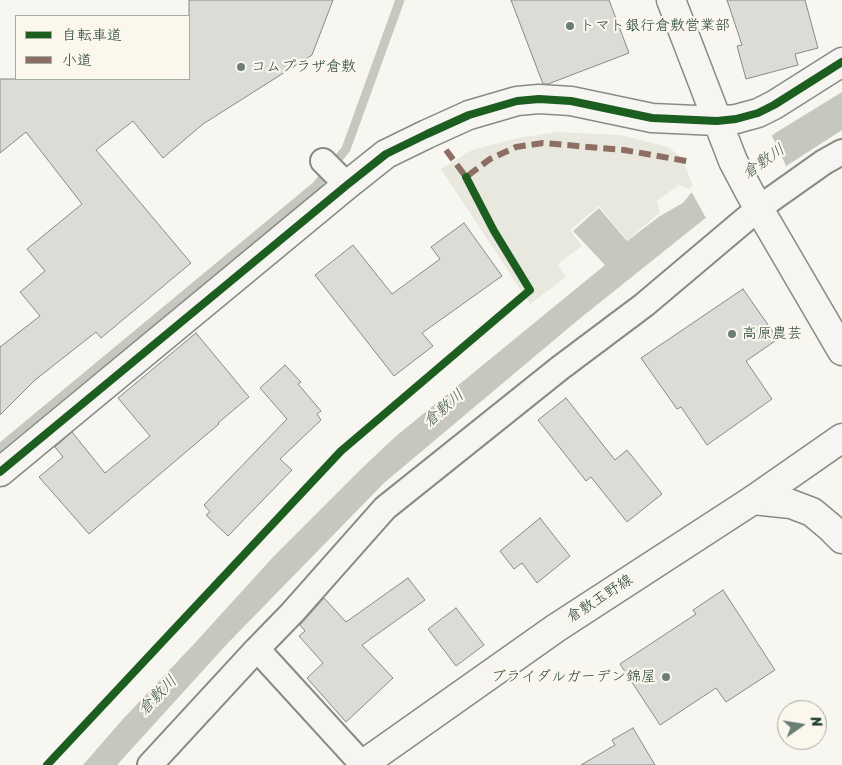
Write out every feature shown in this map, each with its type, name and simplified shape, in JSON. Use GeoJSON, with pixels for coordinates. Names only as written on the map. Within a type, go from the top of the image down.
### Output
{"type":"FeatureCollection","features":[{"type":"Feature","properties":{"kind":"street"},"geometry":{"type":"LineString","coordinates":[[671,0],[733,161],[842,351]]}},
{"type":"Feature","properties":{"kind":"street"},"geometry":{"type":"LineString","coordinates":[[0,472],[334,171],[386,154],[469,116],[518,101],[540,99],[571,101],[652,118],[717,121],[736,119],[758,113],[774,105],[842,62]]}},
{"type":"Feature","properties":{"kind":"street"},"geometry":{"type":"LineString","coordinates":[[150,765],[292,613],[386,508],[560,368],[644,305],[755,202],[842,152]]}},
{"type":"Feature","properties":{"kind":"street","name":"倉敷玉野線"},"geometry":{"type":"LineString","coordinates":[[363,765],[556,628],[753,500],[842,438]]}},
{"type":"Feature","properties":{"kind":"street"},"geometry":{"type":"LineString","coordinates":[[753,500],[791,504],[812,512],[842,539]]}},
{"type":"Feature","properties":{"kind":"street"},"geometry":{"type":"LineString","coordinates":[[257,649],[363,765]]}},
{"type":"Feature","properties":{"kind":"shaded area"},"geometry":{"type":"Polygon","coordinates":[[[557,132],[620,135],[668,147],[682,158],[693,186],[689,189],[679,185],[657,201],[660,213],[627,240],[599,206],[570,230],[582,246],[558,264],[566,277],[530,304],[441,169],[472,150],[518,138],[557,132]]]}},
{"type":"Feature","properties":{"kind":"water","name":"倉敷川"},"geometry":{"type":"Polygon","coordinates":[[[842,92],[842,130],[703,220],[578,320],[384,483],[227,644],[117,765],[83,765],[123,719],[274,556],[360,470],[395,437],[605,265],[573,231],[599,208],[627,241],[660,216],[683,203],[691,193],[777,132],[842,92]]]}},
{"type":"Feature","properties":{"kind":"pier"},"geometry":{"type":"Polygon","coordinates":[[[771,134],[787,168],[707,220],[691,191],[771,134]]]}},
{"type":"Feature","properties":{"kind":"building"},"geometry":{"type":"Polygon","coordinates":[[[189,0],[333,0],[312,55],[203,124],[163,158],[133,121],[96,150],[191,263],[101,338],[96,332],[35,380],[0,415],[0,347],[40,316],[20,292],[45,271],[27,249],[82,204],[26,132],[0,153],[0,79],[190,80],[189,0]]]}},
{"type":"Feature","properties":{"kind":"building","name":"トマト銀行倉敷営業部"},"geometry":{"type":"Polygon","coordinates":[[[511,0],[609,0],[629,53],[548,84],[543,84],[511,0]]]}},
{"type":"Feature","properties":{"kind":"building"},"geometry":{"type":"Polygon","coordinates":[[[727,0],[805,0],[818,48],[795,54],[798,65],[746,79],[737,46],[742,45],[727,0]]]}},
{"type":"Feature","properties":{"kind":"building"},"geometry":{"type":"Polygon","coordinates":[[[464,223],[502,276],[422,333],[433,346],[394,376],[315,275],[353,245],[392,294],[440,259],[431,247],[464,223]]]}},
{"type":"Feature","properties":{"kind":"building"},"geometry":{"type":"Polygon","coordinates":[[[743,289],[778,339],[746,361],[772,399],[707,445],[681,407],[677,409],[641,358],[743,289]]]}},
{"type":"Feature","properties":{"kind":"building"},"geometry":{"type":"Polygon","coordinates":[[[196,333],[249,397],[89,534],[39,477],[63,457],[55,447],[72,432],[105,473],[150,436],[118,398],[196,333]]]}},
{"type":"Feature","properties":{"kind":"building"},"geometry":{"type":"Polygon","coordinates":[[[285,365],[301,382],[298,384],[321,411],[317,414],[321,420],[280,459],[292,470],[228,536],[206,515],[210,512],[204,505],[287,419],[260,388],[285,365]]]}},
{"type":"Feature","properties":{"kind":"building"},"geometry":{"type":"Polygon","coordinates":[[[566,398],[615,460],[627,450],[662,494],[627,522],[591,477],[586,481],[538,420],[566,398]]]}},
{"type":"Feature","properties":{"kind":"building"},"geometry":{"type":"Polygon","coordinates":[[[540,518],[570,556],[537,583],[522,563],[514,569],[500,551],[540,518]]]}},
{"type":"Feature","properties":{"kind":"building"},"geometry":{"type":"Polygon","coordinates":[[[408,578],[425,600],[362,645],[393,678],[346,722],[307,678],[323,663],[299,636],[305,631],[300,625],[324,598],[346,622],[408,578]]]}},
{"type":"Feature","properties":{"kind":"building"},"geometry":{"type":"Polygon","coordinates":[[[723,590],[775,670],[726,702],[716,688],[660,725],[620,664],[696,614],[693,610],[723,590]]]}},
{"type":"Feature","properties":{"kind":"building"},"geometry":{"type":"Polygon","coordinates":[[[456,608],[484,645],[456,666],[428,629],[456,608]]]}},
{"type":"Feature","properties":{"kind":"building"},"geometry":{"type":"Polygon","coordinates":[[[633,728],[655,765],[581,765],[615,745],[612,740],[633,728]]]}},
{"type":"Feature","properties":{"kind":"waterway"},"geometry":{"type":"LineString","coordinates":[[0,448],[316,186],[346,149],[400,0]]}},
{"type":"Feature","properties":{"kind":"marked path"},"geometry":{"type":"LineString","coordinates":[[446,150],[466,177],[490,159],[516,147],[543,143],[624,150],[692,162]]}},
{"type":"Feature","properties":{"kind":"cycle path"},"geometry":{"type":"LineString","coordinates":[[0,472],[386,154],[427,134],[469,115],[517,101],[539,99],[571,101],[652,118],[717,121],[736,119],[758,113],[774,105],[842,62]]}},
{"type":"Feature","properties":{"kind":"cycle path"},"geometry":{"type":"LineString","coordinates":[[47,765],[341,451],[530,290],[494,231],[466,177]]}},
{"type":"Feature","properties":{"kind":"place","name":"トマト銀行倉敷営業部"},"geometry":{"type":"Point","coordinates":[570,26]}},
{"type":"Feature","properties":{"kind":"place","name":"コムプラザ倉敷"},"geometry":{"type":"Point","coordinates":[241,67]}},
{"type":"Feature","properties":{"kind":"place","name":"高原農芸"},"geometry":{"type":"Point","coordinates":[732,334]}},
{"type":"Feature","properties":{"kind":"place","name":"ブライダルガーデン錦屋"},"geometry":{"type":"Point","coordinates":[666,677]}}]}
